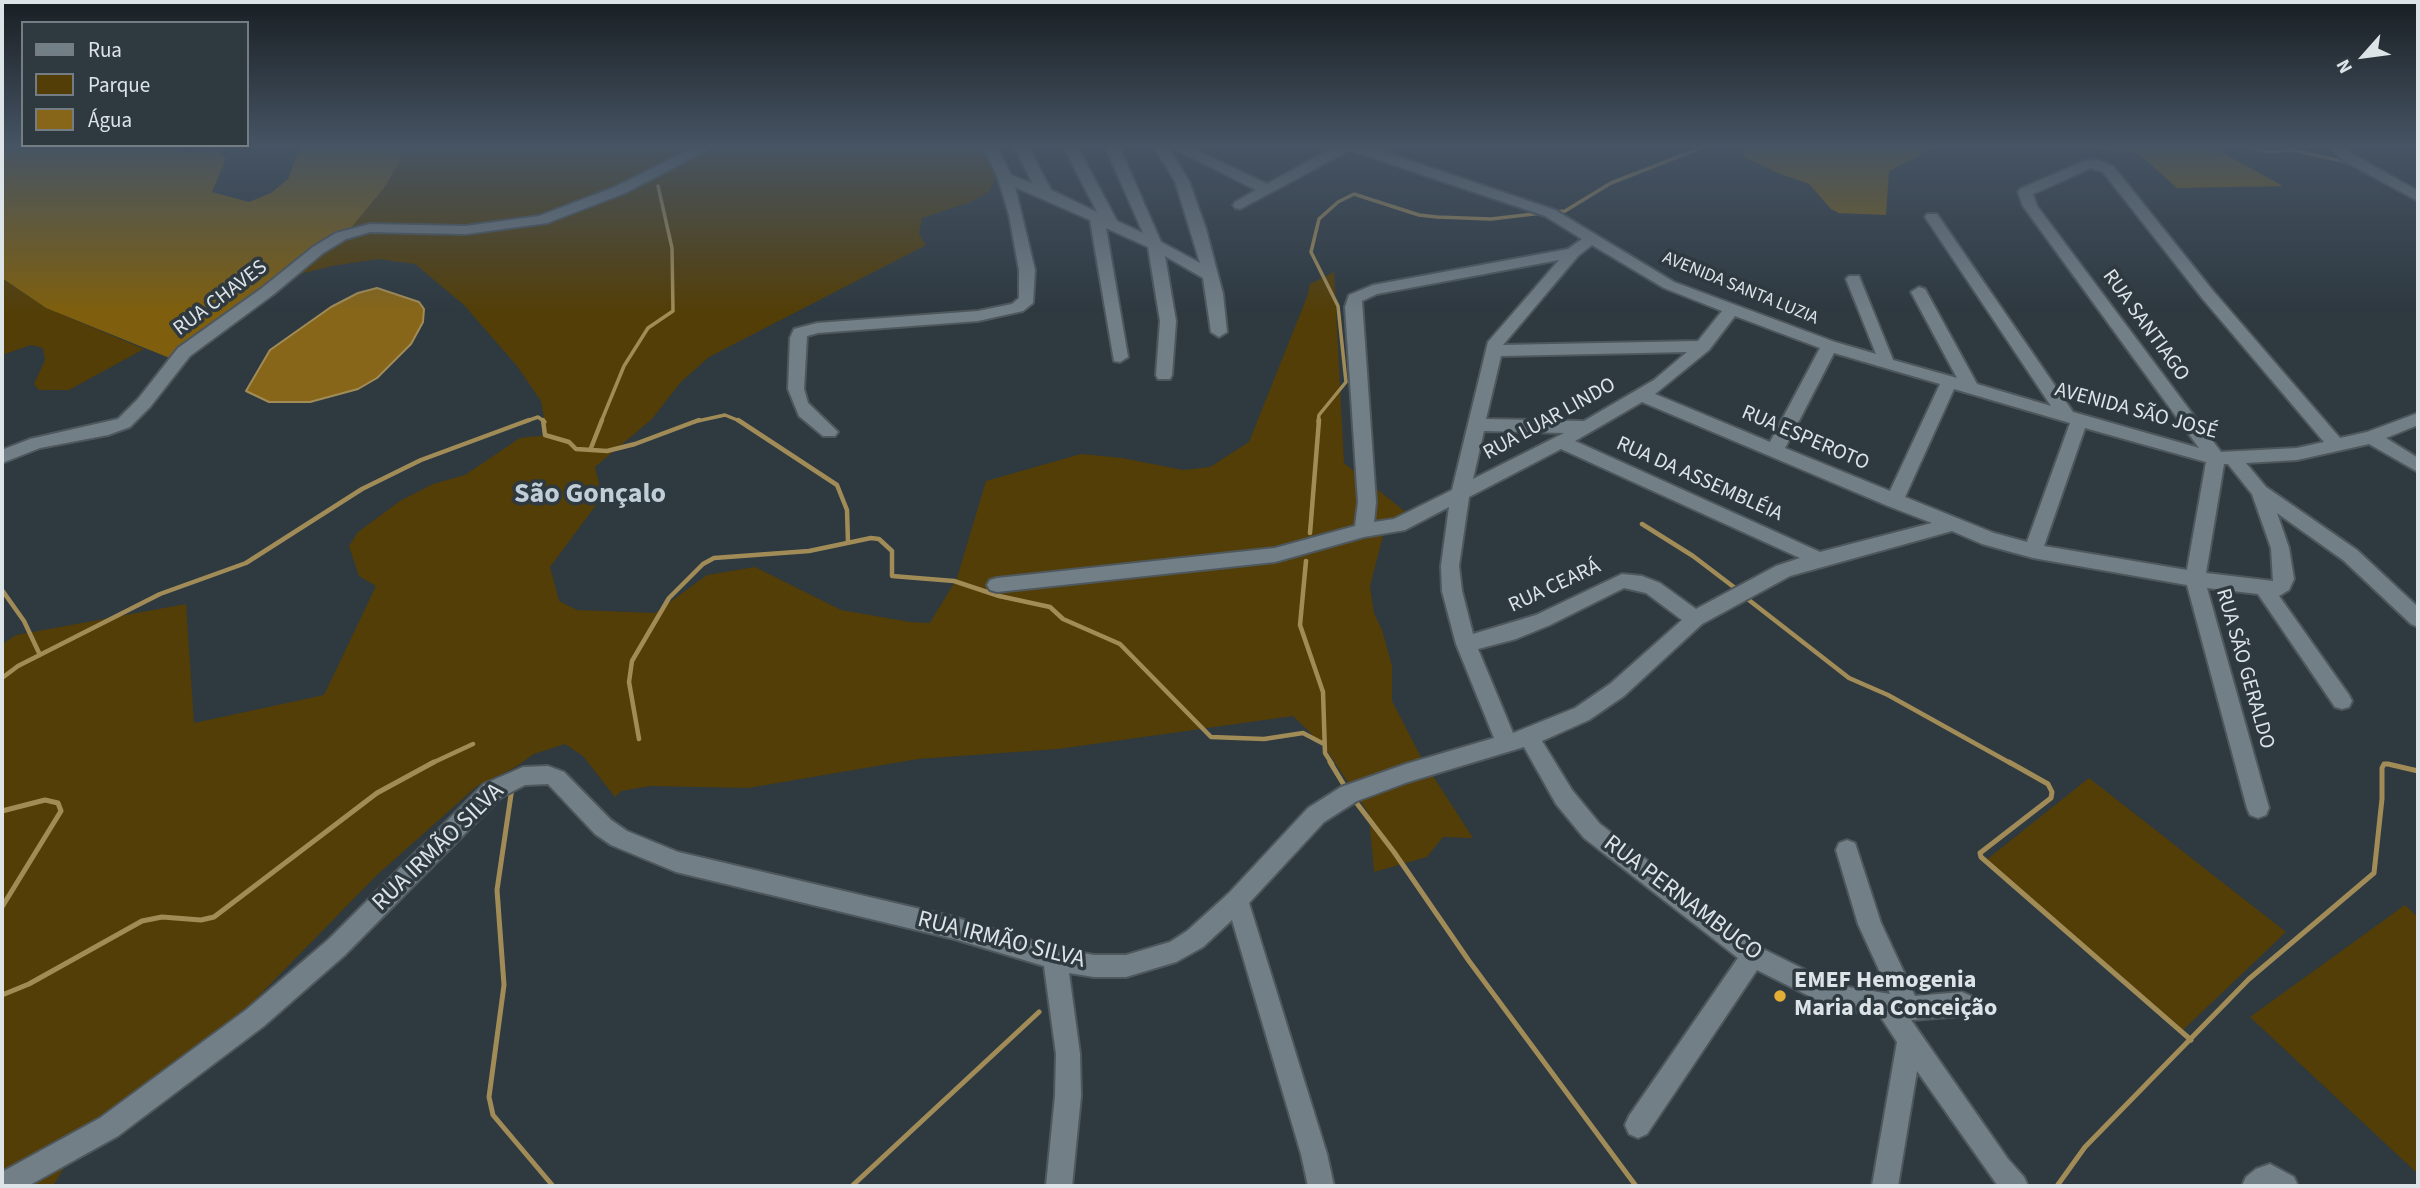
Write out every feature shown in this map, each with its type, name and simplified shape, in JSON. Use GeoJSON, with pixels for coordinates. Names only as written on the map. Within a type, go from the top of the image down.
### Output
{"type":"FeatureCollection","features":[{"type":"Feature","properties":{"kind":"street","name":"RUA CHAVES"},"geometry":{"type":"LineString","coordinates":[[2,457],[36,443],[108,429],[124,423],[144,403],[184,352],[268,291],[318,250],[356,231],[403,227],[466,230],[542,220],[590,201]]}},
{"type":"Feature","properties":{"kind":"street"},"geometry":{"type":"LineString","coordinates":[[829,432],[805,412],[800,403],[796,389],[800,334],[817,328],[978,316],[1003,312],[1023,304],[1027,300],[1027,270],[1012,201]]}},
{"type":"Feature","properties":{"kind":"street"},"geometry":{"type":"LineString","coordinates":[[1062,201],[1155,245],[1210,275]]}},
{"type":"Feature","properties":{"kind":"street"},"geometry":{"type":"LineString","coordinates":[[1094,201],[1104,223],[1120,357]]}},
{"type":"Feature","properties":{"kind":"street"},"geometry":{"type":"LineString","coordinates":[[1136,201],[1155,245],[1168,321],[1164,375]]}},
{"type":"Feature","properties":{"kind":"street"},"geometry":{"type":"LineString","coordinates":[[1189,201],[1199,229],[1218,307],[1219,332]]}},
{"type":"Feature","properties":{"kind":"street"},"geometry":{"type":"LineString","coordinates":[[1240,205],[1246,201]]}},
{"type":"Feature","properties":{"kind":"street","name":"AVENIDA SANTA LUZIA"},"geometry":{"type":"LineString","coordinates":[[1521,201],[1550,213],[1670,285],[1829,346],[1886,363]]}},
{"type":"Feature","properties":{"kind":"street","name":"RUA SANTIAGO"},"geometry":{"type":"LineString","coordinates":[[2028,201],[2224,458],[2260,492]]}},
{"type":"Feature","properties":{"kind":"street","name":"RUA SANTIAGO"},"geometry":{"type":"LineString","coordinates":[[2134,201],[2208,295],[2336,445]]}},
{"type":"Feature","properties":{"kind":"street"},"geometry":{"type":"LineString","coordinates":[[1932,217],[2073,419],[2033,551]]}},
{"type":"Feature","properties":{"kind":"street"},"geometry":{"type":"LineString","coordinates":[[1492,351],[1505,331],[1573,253],[1592,237]]}},
{"type":"Feature","properties":{"kind":"street"},"geometry":{"type":"LineString","coordinates":[[1364,530],[1367,502],[1353,307],[1355,298],[1373,290],[1573,253]]}},
{"type":"Feature","properties":{"kind":"street"},"geometry":{"type":"LineString","coordinates":[[1854,279],[1883,349],[1886,363]]}},
{"type":"Feature","properties":{"kind":"street"},"geometry":{"type":"LineString","coordinates":[[1919,292],[1971,389]]}},
{"type":"Feature","properties":{"kind":"street","name":"RUA LUAR LINDO"},"geometry":{"type":"LineString","coordinates":[[996,585],[1275,555],[1364,530],[1398,525],[1562,442],[1641,395],[1676,372],[1703,346],[1732,309]]}},
{"type":"Feature","properties":{"kind":"street"},"geometry":{"type":"LineString","coordinates":[[1492,351],[1703,346]]}},
{"type":"Feature","properties":{"kind":"street"},"geometry":{"type":"LineString","coordinates":[[1774,451],[1829,346]]}},
{"type":"Feature","properties":{"kind":"street","name":"RUA PERNAMBUCO"},"geometry":{"type":"LineString","coordinates":[[1492,351],[1460,495],[1450,566],[1452,591],[1466,644],[1518,740],[1592,831],[1753,957],[1833,996],[1898,1007],[1962,1004]]}},
{"type":"Feature","properties":{"kind":"street","name":"AVENIDA SÃO JOSÉ"},"geometry":{"type":"LineString","coordinates":[[1886,363],[2073,419],[2224,458],[2297,454],[2371,437],[2418,419]]}},
{"type":"Feature","properties":{"kind":"street"},"geometry":{"type":"LineString","coordinates":[[1894,500],[1949,382]]}},
{"type":"Feature","properties":{"kind":"street","name":"RUA ESPEROTO"},"geometry":{"type":"LineString","coordinates":[[1641,395],[1951,525],[2033,551],[2265,590]]}},
{"type":"Feature","properties":{"kind":"street"},"geometry":{"type":"LineString","coordinates":[[1477,425],[1585,427]]}},
{"type":"Feature","properties":{"kind":"street"},"geometry":{"type":"LineString","coordinates":[[2371,437],[2418,466]]}},
{"type":"Feature","properties":{"kind":"street","name":"RUA DA ASSEMBLÉIA"},"geometry":{"type":"LineString","coordinates":[[1562,442],[1819,559]]}},
{"type":"Feature","properties":{"kind":"street","name":"RUA SÃO GERALDO"},"geometry":{"type":"LineString","coordinates":[[2224,458],[2195,579],[2258,808]]}},
{"type":"Feature","properties":{"kind":"street"},"geometry":{"type":"LineString","coordinates":[[2260,492],[2283,564],[2282,585],[2277,589],[2265,590],[2342,701]]}},
{"type":"Feature","properties":{"kind":"street"},"geometry":{"type":"LineString","coordinates":[[2260,492],[2350,555],[2418,619]]}},
{"type":"Feature","properties":{"kind":"street","name":"RUA IRMÃO SILVA"},"geometry":{"type":"LineString","coordinates":[[2,1186],[109,1127],[255,1018],[337,947],[492,791],[523,776],[548,775],[556,778],[603,827],[619,838],[676,862],[965,931],[1055,959],[1094,966],[1126,966],[1154,960],[1195,939],[1237,900],[1316,815],[1332,803],[1406,773],[1518,740],[1603,701],[1695,619],[1783,571],[1951,525]]}},
{"type":"Feature","properties":{"kind":"street","name":"RUA CEARÁ"},"geometry":{"type":"LineString","coordinates":[[1466,644],[1516,631],[1622,582],[1642,583],[1653,588],[1695,619]]}},
{"type":"Feature","properties":{"kind":"street"},"geometry":{"type":"LineString","coordinates":[[1847,850],[1910,1038],[1999,1168],[2015,1186]]}},
{"type":"Feature","properties":{"kind":"street"},"geometry":{"type":"LineString","coordinates":[[1237,900],[1314,1154],[1321,1186]]}},
{"type":"Feature","properties":{"kind":"street"},"geometry":{"type":"LineString","coordinates":[[1638,1125],[1753,957]]}},
{"type":"Feature","properties":{"kind":"street"},"geometry":{"type":"LineString","coordinates":[[1055,959],[1068,1054],[1068,1096],[1059,1186]]}},
{"type":"Feature","properties":{"kind":"street"},"geometry":{"type":"LineString","coordinates":[[1885,1186],[1910,1038]]}},
{"type":"Feature","properties":{"kind":"street"},"geometry":{"type":"LineString","coordinates":[[2255,1186],[2264,1178],[2270,1177],[2285,1186]]}},
{"type":"Feature","properties":{"kind":"green space"},"geometry":{"type":"Polygon","coordinates":[[[373,201],[972,201],[922,218],[919,234],[926,245],[709,357],[680,383],[652,419],[595,467],[602,497],[550,567],[559,601],[577,610],[655,613],[707,575],[755,567],[841,610],[930,623],[957,578],[986,481],[1081,454],[1122,458],[1183,470],[1210,467],[1249,442],[1310,284],[1334,272],[1344,463],[1412,517],[1385,528],[1370,586],[1374,613],[1382,630],[1392,666],[1392,701],[1422,759],[1473,838],[1443,837],[1427,857],[1374,872],[1369,814],[1324,746],[1293,716],[1058,749],[918,759],[748,788],[650,786],[621,791],[615,797],[583,756],[565,744],[534,754],[514,768],[477,786],[377,875],[253,1002],[86,1132],[53,1186],[2,1186],[2,644],[16,635],[186,604],[194,723],[324,695],[376,586],[359,576],[349,546],[358,532],[400,501],[433,484],[465,475],[520,438],[547,435],[541,401],[517,366],[464,305],[415,264],[378,259],[292,276],[336,246],[373,201]]]}},
{"type":"Feature","properties":{"kind":"green space"},"geometry":{"type":"Polygon","coordinates":[[[2,278],[46,308],[144,349],[69,390],[39,390],[34,384],[45,360],[43,348],[31,345],[2,355],[2,278]]]}},
{"type":"Feature","properties":{"kind":"green space"},"geometry":{"type":"Polygon","coordinates":[[[2089,778],[2286,932],[2183,1030],[1985,861],[2089,778]]]}},
{"type":"Feature","properties":{"kind":"green space"},"geometry":{"type":"Polygon","coordinates":[[[2405,905],[2418,917],[2418,1174],[2250,1017],[2405,905]]]}},
{"type":"Feature","properties":{"kind":"shaded area"},"geometry":{"type":"Polygon","coordinates":[[[2,201],[373,201],[336,246],[172,359],[46,308],[2,278],[2,201]]]}},
{"type":"Feature","properties":{"kind":"shaded area"},"geometry":{"type":"Polygon","coordinates":[[[1824,201],[1887,201],[1886,215],[1839,213],[1824,201]]]}},
{"type":"Feature","properties":{"kind":"water"},"geometry":{"type":"Polygon","coordinates":[[[377,288],[419,302],[424,309],[423,322],[411,344],[377,378],[358,389],[310,402],[269,402],[246,391],[270,350],[331,307],[358,293],[377,288]]]}},
{"type":"Feature","properties":{"kind":"waterway"},"geometry":{"type":"LineString","coordinates":[[601,422],[624,366],[648,328],[673,311],[672,248],[661,201]]}},
{"type":"Feature","properties":{"kind":"waterway"},"geometry":{"type":"LineString","coordinates":[[1318,422],[1319,415],[1346,382],[1338,306],[1311,252],[1319,219],[1339,201]]}},
{"type":"Feature","properties":{"kind":"waterway"},"geometry":{"type":"LineString","coordinates":[[1377,201],[1419,215],[1437,217],[1491,219],[1542,213]]}},
{"type":"Feature","properties":{"kind":"waterway"},"geometry":{"type":"LineString","coordinates":[[1554,212],[1565,211],[1581,201]]}},
{"type":"Feature","properties":{"kind":"waterway"},"geometry":{"type":"LineString","coordinates":[[695,422],[725,415],[739,421]]}},
{"type":"Feature","properties":{"kind":"waterway"},"geometry":{"type":"LineString","coordinates":[[524,422],[538,417],[543,421]]}},
{"type":"Feature","properties":{"kind":"waterway"},"geometry":{"type":"LineString","coordinates":[[40,655],[160,594],[246,563],[362,489],[421,460],[529,420]]}},
{"type":"Feature","properties":{"kind":"waterway"},"geometry":{"type":"LineString","coordinates":[[591,448],[602,420]]}},
{"type":"Feature","properties":{"kind":"waterway"},"geometry":{"type":"LineString","coordinates":[[695,422],[699,420]]}},
{"type":"Feature","properties":{"kind":"waterway"},"geometry":{"type":"LineString","coordinates":[[1310,533],[1319,420]]}},
{"type":"Feature","properties":{"kind":"waterway"},"geometry":{"type":"LineString","coordinates":[[543,421],[545,435],[569,442],[576,449],[607,451],[635,444],[695,422]]}},
{"type":"Feature","properties":{"kind":"waterway"},"geometry":{"type":"LineString","coordinates":[[739,421],[837,485],[847,510],[848,543]]}},
{"type":"Feature","properties":{"kind":"waterway"},"geometry":{"type":"LineString","coordinates":[[1642,524],[1693,556],[1739,591]]}},
{"type":"Feature","properties":{"kind":"waterway"},"geometry":{"type":"LineString","coordinates":[[848,543],[879,539],[892,551],[892,576],[954,581],[999,596],[1050,607],[1063,619],[1120,644],[1211,737],[1264,739],[1303,733],[1324,744]]}},
{"type":"Feature","properties":{"kind":"waterway"},"geometry":{"type":"LineString","coordinates":[[639,739],[629,682],[632,661],[669,598],[703,564],[714,558],[809,551],[848,543]]}},
{"type":"Feature","properties":{"kind":"waterway"},"geometry":{"type":"LineString","coordinates":[[1306,561],[1300,625],[1323,692],[1325,753],[1332,764]]}},
{"type":"Feature","properties":{"kind":"waterway"},"geometry":{"type":"LineString","coordinates":[[2,590],[24,621],[40,655]]}},
{"type":"Feature","properties":{"kind":"waterway"},"geometry":{"type":"LineString","coordinates":[[1745,597],[1849,678],[1888,695],[2012,764]]}},
{"type":"Feature","properties":{"kind":"waterway"},"geometry":{"type":"LineString","coordinates":[[2,678],[40,655]]}},
{"type":"Feature","properties":{"kind":"waterway"},"geometry":{"type":"LineString","coordinates":[[432,763],[473,744]]}},
{"type":"Feature","properties":{"kind":"waterway"},"geometry":{"type":"LineString","coordinates":[[1330,762],[1347,790]]}},
{"type":"Feature","properties":{"kind":"waterway"},"geometry":{"type":"LineString","coordinates":[[2009,762],[2048,784],[2052,792],[2051,798],[1980,853],[1981,857],[2190,1039]]}},
{"type":"Feature","properties":{"kind":"waterway"},"geometry":{"type":"LineString","coordinates":[[2,995],[29,984],[142,921],[162,917],[201,920],[214,917],[377,793],[432,763]]}},
{"type":"Feature","properties":{"kind":"waterway"},"geometry":{"type":"LineString","coordinates":[[2190,1039],[2249,979],[2374,873],[2382,799],[2382,768],[2384,764],[2388,764],[2418,771]]}},
{"type":"Feature","properties":{"kind":"waterway"},"geometry":{"type":"LineString","coordinates":[[512,788],[497,890],[504,985],[489,1097],[493,1115],[553,1186]]}},
{"type":"Feature","properties":{"kind":"waterway"},"geometry":{"type":"LineString","coordinates":[[1352,797],[1394,852],[1469,961],[1636,1186]]}},
{"type":"Feature","properties":{"kind":"waterway"},"geometry":{"type":"LineString","coordinates":[[2,811],[45,800],[58,803],[61,811],[2,907]]}},
{"type":"Feature","properties":{"kind":"waterway"},"geometry":{"type":"LineString","coordinates":[[852,1186],[1039,1012]]}},
{"type":"Feature","properties":{"kind":"waterway"},"geometry":{"type":"LineString","coordinates":[[2057,1186],[2085,1147],[2190,1039]]}},
{"type":"Feature","properties":{"kind":"place","name":"EMEF Hemogenia Maria da Conceição"},"geometry":{"type":"Point","coordinates":[1780,996]}},
{"type":"Feature","properties":{"kind":"district","name":"São Gonçalo"},"geometry":{"type":"Point","coordinates":[590,496]}}]}
